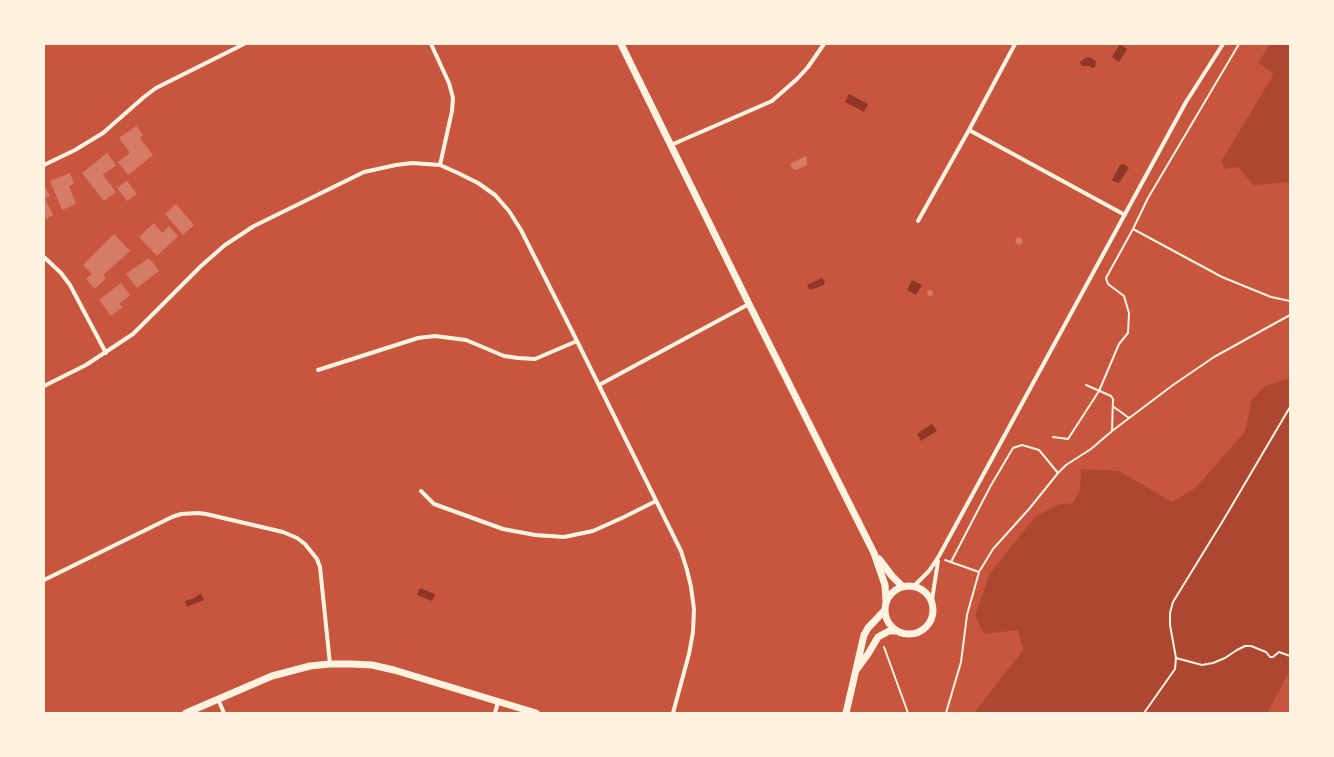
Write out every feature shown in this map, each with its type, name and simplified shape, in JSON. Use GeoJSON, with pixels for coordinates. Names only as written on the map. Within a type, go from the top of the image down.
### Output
{"type":"FeatureCollection","features":[{"type":"Feature","properties":{"kind":"street"},"geometry":{"type":"LineString","coordinates":[[44,165],[75,150],[103,133],[156,88],[244,44]]}},
{"type":"Feature","properties":{"kind":"street"},"geometry":{"type":"LineString","coordinates":[[431,44],[449,83],[453,98],[452,111],[440,165]]}},
{"type":"Feature","properties":{"kind":"street"},"geometry":{"type":"LineString","coordinates":[[621,44],[874,553],[883,579],[886,601]]}},
{"type":"Feature","properties":{"kind":"street"},"geometry":{"type":"LineString","coordinates":[[672,145],[772,101],[797,80],[824,44]]}},
{"type":"Feature","properties":{"kind":"street"},"geometry":{"type":"LineString","coordinates":[[918,221],[1015,44]]}},
{"type":"Feature","properties":{"kind":"street"},"geometry":{"type":"LineString","coordinates":[[915,585],[929,571],[939,556],[1186,102],[1223,44]]}},
{"type":"Feature","properties":{"kind":"street"},"geometry":{"type":"LineString","coordinates":[[969,130],[1125,215]]}},
{"type":"Feature","properties":{"kind":"street"},"geometry":{"type":"LineString","coordinates":[[44,386],[86,365],[133,334],[201,266],[225,245],[254,226],[364,172],[412,163],[440,165],[458,172],[478,183],[495,196],[509,211],[521,230],[578,341],[681,551],[691,587],[694,609],[693,632],[689,654],[673,713]]}},
{"type":"Feature","properties":{"kind":"street"},"geometry":{"type":"LineString","coordinates":[[44,257],[70,284],[106,353]]}},
{"type":"Feature","properties":{"kind":"street"},"geometry":{"type":"LineString","coordinates":[[599,385],[749,304]]}},
{"type":"Feature","properties":{"kind":"street"},"geometry":{"type":"LineString","coordinates":[[318,370],[418,338],[434,336],[466,340],[504,356],[524,359],[535,359],[578,341]]}},
{"type":"Feature","properties":{"kind":"street"},"geometry":{"type":"LineString","coordinates":[[421,491],[434,504],[503,529],[535,535],[564,537],[593,531],[624,518],[656,501]]}},
{"type":"Feature","properties":{"kind":"street"},"geometry":{"type":"LineString","coordinates":[[44,580],[172,516],[181,514],[206,514],[283,532],[298,538],[305,544],[317,559],[320,567],[330,664]]}},
{"type":"Feature","properties":{"kind":"street"},"geometry":{"type":"LineString","coordinates":[[874,553],[902,586]]}},
{"type":"Feature","properties":{"kind":"street"},"geometry":{"type":"LineString","coordinates":[[856,670],[878,637],[889,631],[910,634],[920,631],[931,621],[934,613],[932,600],[936,567],[939,556]]}},
{"type":"Feature","properties":{"kind":"street"},"geometry":{"type":"LineString","coordinates":[[895,631],[885,617],[884,611],[886,601],[890,594],[902,586],[915,585],[926,592],[932,600]]}},
{"type":"Feature","properties":{"kind":"street"},"geometry":{"type":"LineString","coordinates":[[846,713],[864,635],[868,628],[884,611]]}},
{"type":"Feature","properties":{"kind":"street"},"geometry":{"type":"LineString","coordinates":[[186,713],[272,676],[291,670],[330,664],[372,665],[394,670],[536,713]]}},
{"type":"Feature","properties":{"kind":"street"},"geometry":{"type":"LineString","coordinates":[[218,699],[224,713]]}},
{"type":"Feature","properties":{"kind":"street"},"geometry":{"type":"LineString","coordinates":[[495,713],[498,702]]}},
{"type":"Feature","properties":{"kind":"path"},"geometry":{"type":"LineString","coordinates":[[1053,437],[1068,439],[1099,391],[1119,344],[1128,333],[1130,313],[1124,296],[1108,284],[1106,278],[1171,157],[1239,44]]}},
{"type":"Feature","properties":{"kind":"path"},"geometry":{"type":"LineString","coordinates":[[1133,229],[1222,277],[1271,297],[1290,301]]}},
{"type":"Feature","properties":{"kind":"path"},"geometry":{"type":"LineString","coordinates":[[946,713],[961,662],[966,616],[979,572],[994,549],[1029,509],[1058,472],[1091,449],[1173,384],[1214,357],[1290,315]]}},
{"type":"Feature","properties":{"kind":"path"},"geometry":{"type":"LineString","coordinates":[[1086,385],[1111,396],[1113,399],[1114,408],[1112,431]]}},
{"type":"Feature","properties":{"kind":"path"},"geometry":{"type":"LineString","coordinates":[[1144,713],[1172,675],[1176,664],[1170,625],[1170,612],[1173,602],[1236,500],[1290,407]]}},
{"type":"Feature","properties":{"kind":"path"},"geometry":{"type":"LineString","coordinates":[[1114,408],[1129,418]]}},
{"type":"Feature","properties":{"kind":"path"},"geometry":{"type":"LineString","coordinates":[[951,562],[990,487],[1013,448],[1022,445],[1039,450],[1058,472]]}},
{"type":"Feature","properties":{"kind":"path"},"geometry":{"type":"LineString","coordinates":[[939,556],[979,572]]}},
{"type":"Feature","properties":{"kind":"path"},"geometry":{"type":"LineString","coordinates":[[878,637],[882,642],[908,713]]}},
{"type":"Feature","properties":{"kind":"path"},"geometry":{"type":"LineString","coordinates":[[1176,658],[1202,665],[1219,661],[1245,646],[1251,646],[1266,652],[1270,657],[1279,652],[1290,656]]}},
{"type":"Feature","properties":{"kind":"shaded area"},"geometry":{"type":"Polygon","coordinates":[[[1120,44],[1127,49],[1119,62],[1112,57],[1120,44]]]}},
{"type":"Feature","properties":{"kind":"shaded area"},"geometry":{"type":"Polygon","coordinates":[[[1270,44],[1290,44],[1290,182],[1253,185],[1239,167],[1224,169],[1222,160],[1274,74],[1258,63],[1270,44]]]}},
{"type":"Feature","properties":{"kind":"shaded area"},"geometry":{"type":"Polygon","coordinates":[[[1087,57],[1096,61],[1095,67],[1092,68],[1089,66],[1082,66],[1080,62],[1087,57]]]}},
{"type":"Feature","properties":{"kind":"shaded area"},"geometry":{"type":"Polygon","coordinates":[[[849,94],[868,104],[864,112],[845,102],[849,94]]]}},
{"type":"Feature","properties":{"kind":"shaded area"},"geometry":{"type":"Polygon","coordinates":[[[1124,164],[1129,168],[1119,183],[1115,182],[1112,180],[1120,165],[1124,164]]]}},
{"type":"Feature","properties":{"kind":"shaded area"},"geometry":{"type":"Polygon","coordinates":[[[822,278],[825,282],[824,285],[810,290],[809,289],[807,285],[822,278]]]}},
{"type":"Feature","properties":{"kind":"shaded area"},"geometry":{"type":"Polygon","coordinates":[[[912,280],[922,285],[916,295],[907,290],[912,280]]]}},
{"type":"Feature","properties":{"kind":"shaded area"},"geometry":{"type":"Polygon","coordinates":[[[1290,378],[1290,671],[1267,713],[974,713],[1023,650],[1018,630],[984,634],[975,616],[990,573],[1035,517],[1057,505],[1073,503],[1080,490],[1081,469],[1119,471],[1172,502],[1195,488],[1245,432],[1251,401],[1265,386],[1290,378]]]}},
{"type":"Feature","properties":{"kind":"shaded area"},"geometry":{"type":"Polygon","coordinates":[[[932,424],[937,431],[921,441],[917,434],[932,424]]]}},
{"type":"Feature","properties":{"kind":"shaded area"},"geometry":{"type":"Polygon","coordinates":[[[420,588],[435,594],[432,601],[417,595],[420,588]]]}},
{"type":"Feature","properties":{"kind":"shaded area"},"geometry":{"type":"Polygon","coordinates":[[[200,594],[204,600],[187,607],[185,601],[200,594]]]}},
{"type":"Feature","properties":{"kind":"building"},"geometry":{"type":"Polygon","coordinates":[[[136,126],[143,135],[140,138],[153,155],[128,175],[118,162],[130,153],[119,138],[136,126]]]}},
{"type":"Feature","properties":{"kind":"building"},"geometry":{"type":"Polygon","coordinates":[[[107,153],[116,165],[103,175],[116,192],[104,201],[82,173],[107,153]]]}},
{"type":"Feature","properties":{"kind":"building"},"geometry":{"type":"Polygon","coordinates":[[[806,156],[807,165],[797,170],[793,169],[790,164],[806,156]]]}},
{"type":"Feature","properties":{"kind":"building"},"geometry":{"type":"Polygon","coordinates":[[[70,173],[74,184],[69,186],[76,204],[62,210],[50,181],[70,173]]]}},
{"type":"Feature","properties":{"kind":"building"},"geometry":{"type":"Polygon","coordinates":[[[127,181],[137,194],[127,201],[117,188],[127,181]]]}},
{"type":"Feature","properties":{"kind":"building"},"geometry":{"type":"Polygon","coordinates":[[[44,185],[50,196],[45,199],[53,215],[44,220],[44,185]]]}},
{"type":"Feature","properties":{"kind":"building"},"geometry":{"type":"Polygon","coordinates":[[[176,204],[194,225],[183,235],[165,214],[176,204]]]}},
{"type":"Feature","properties":{"kind":"building"},"geometry":{"type":"Polygon","coordinates":[[[154,223],[162,233],[169,226],[178,236],[157,256],[139,237],[154,223]]]}},
{"type":"Feature","properties":{"kind":"building"},"geometry":{"type":"Polygon","coordinates":[[[114,234],[130,251],[103,275],[106,278],[95,289],[86,279],[92,274],[83,265],[114,234]]]}},
{"type":"Feature","properties":{"kind":"building"},"geometry":{"type":"Polygon","coordinates":[[[1019,238],[1022,241],[1019,244],[1016,241],[1019,238]]]}},
{"type":"Feature","properties":{"kind":"building"},"geometry":{"type":"Polygon","coordinates":[[[149,258],[159,271],[137,288],[126,274],[149,258]]]}},
{"type":"Feature","properties":{"kind":"building"},"geometry":{"type":"Polygon","coordinates":[[[121,283],[130,295],[119,304],[123,307],[111,316],[99,300],[121,283]]]}},
{"type":"Feature","properties":{"kind":"building"},"geometry":{"type":"Polygon","coordinates":[[[930,290],[933,293],[930,296],[927,293],[930,290]]]}}]}
